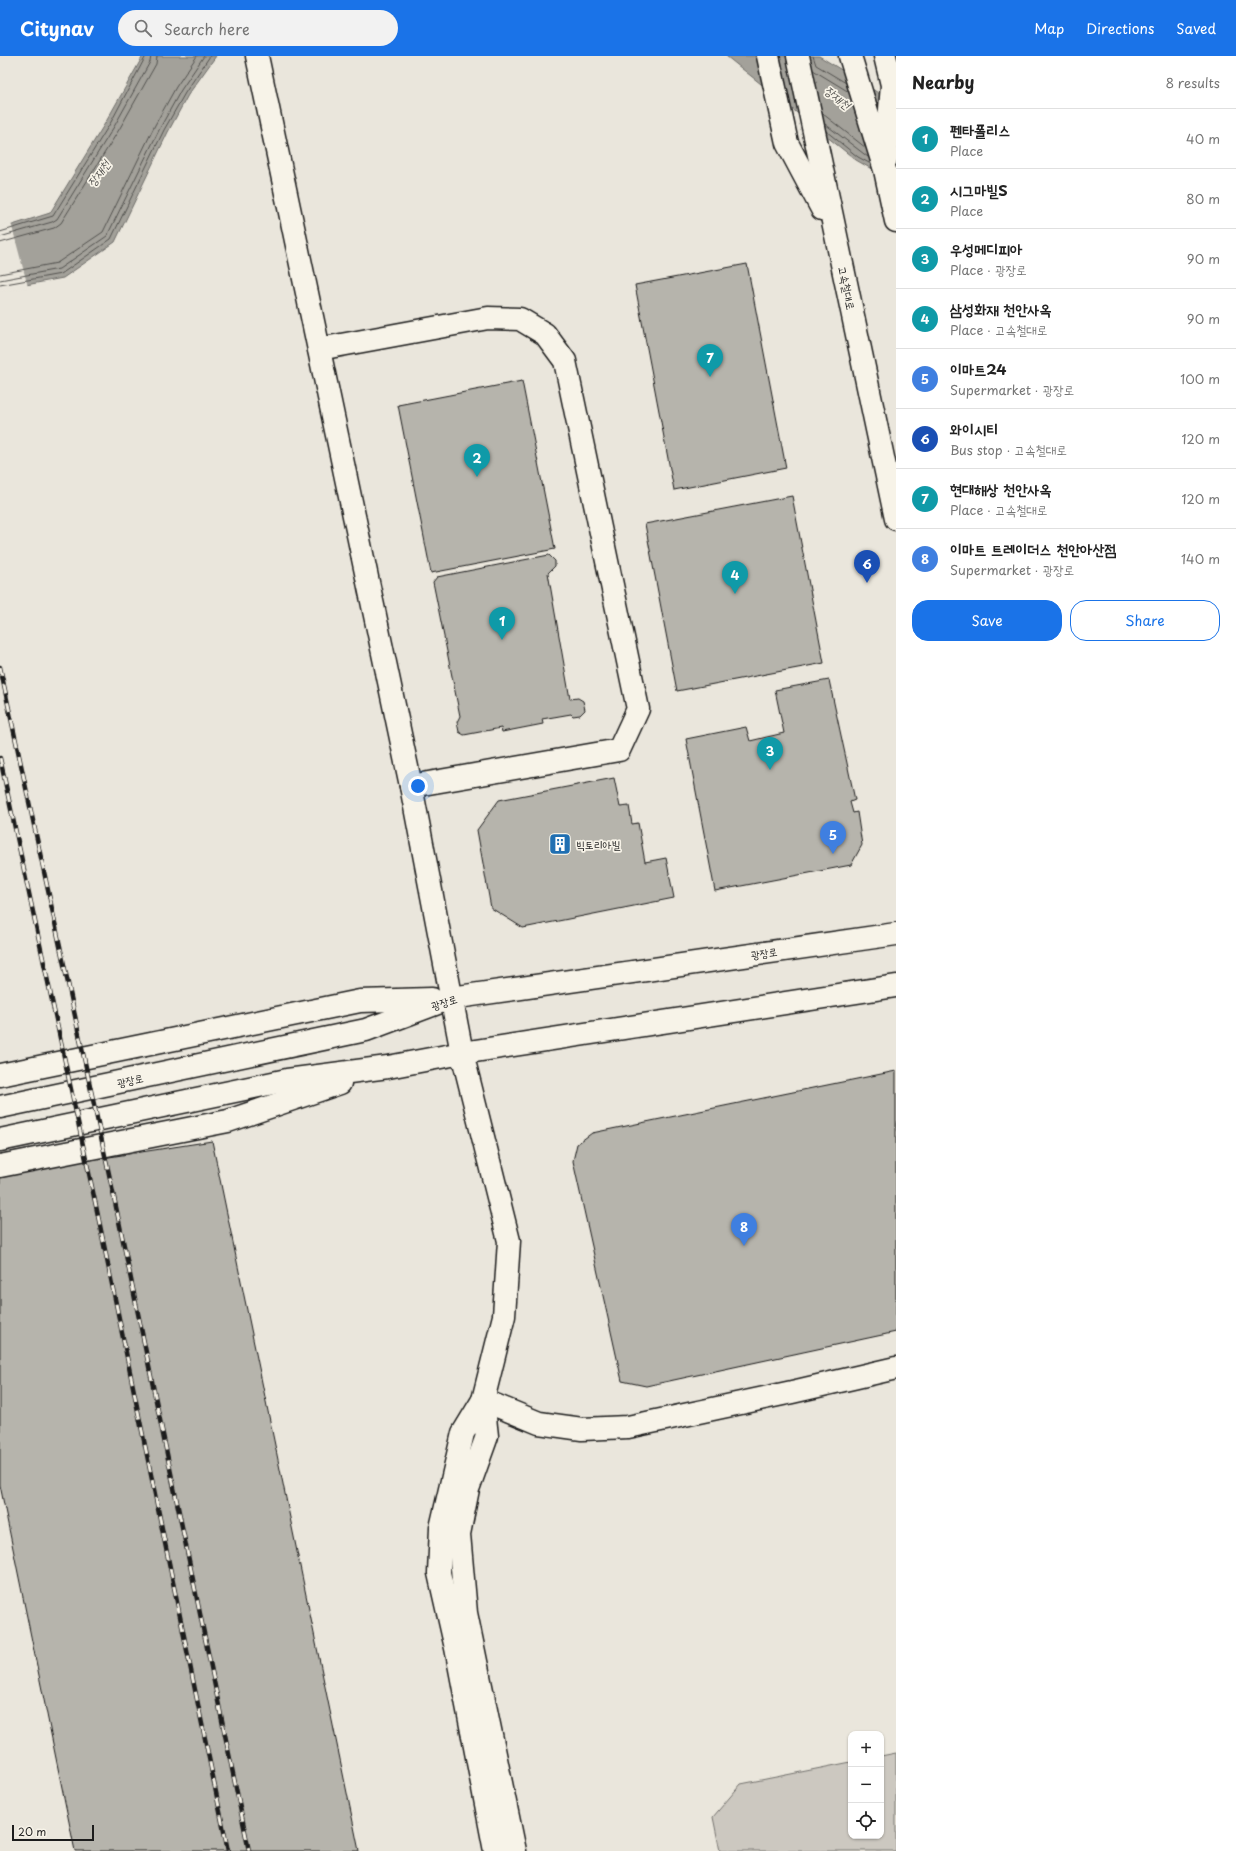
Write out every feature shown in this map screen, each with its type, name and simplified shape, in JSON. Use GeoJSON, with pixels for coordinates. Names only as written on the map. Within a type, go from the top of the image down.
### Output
{"type":"FeatureCollection","features":[{"type":"Feature","properties":{"kind":"main road"},"geometry":{"type":"LineString","coordinates":[[257,56],[411,786],[462,1053],[509,1241],[504,1316],[483,1400],[463,1433],[441,1528],[439,1573],[456,1648],[495,1851]]}},
{"type":"Feature","properties":{"kind":"main road"},"geometry":{"type":"LineString","coordinates":[[768,56],[787,143],[835,233]]}},
{"type":"Feature","properties":{"kind":"main road","name":"고속철대로"},"geometry":{"type":"LineString","coordinates":[[798,56],[896,519]]}},
{"type":"Feature","properties":{"kind":"main road"},"geometry":{"type":"LineString","coordinates":[[850,56],[885,170],[895,217]]}},
{"type":"Feature","properties":{"kind":"main road"},"geometry":{"type":"LineString","coordinates":[[885,56],[892,86],[885,170]]}},
{"type":"Feature","properties":{"kind":"main road"},"geometry":{"type":"LineString","coordinates":[[318,349],[488,318],[520,319],[545,334],[565,361],[638,709],[619,750],[411,786]]}},
{"type":"Feature","properties":{"kind":"main road","name":"광장로"},"geometry":{"type":"LineString","coordinates":[[0,1107],[366,1030],[451,998],[896,934]]}},
{"type":"Feature","properties":{"kind":"main road"},"geometry":{"type":"LineString","coordinates":[[0,1140],[287,1080],[388,1067],[462,1053],[896,986]]}},
{"type":"Feature","properties":{"kind":"main road"},"geometry":{"type":"LineString","coordinates":[[0,1076],[360,1001],[451,998]]}},
{"type":"Feature","properties":{"kind":"main road"},"geometry":{"type":"LineString","coordinates":[[0,1166],[228,1121],[388,1067]]}},
{"type":"Feature","properties":{"kind":"main road"},"geometry":{"type":"LineString","coordinates":[[483,1400],[539,1423],[582,1429],[628,1427],[896,1368]]}},
{"type":"Feature","properties":{"kind":"main road"},"geometry":{"type":"LineString","coordinates":[[483,1400],[487,1436],[468,1489],[459,1534],[466,1614],[515,1851]]}},
{"type":"Feature","properties":{"kind":"shaded area"},"geometry":{"type":"Polygon","coordinates":[[[896,1753],[896,1851],[720,1851],[713,1817],[741,1784],[848,1763],[848,1839],[884,1839],[884,1755],[896,1753]]]}},
{"type":"Feature","properties":{"kind":"water","name":"장재천"},"geometry":{"type":"Polygon","coordinates":[[[143,56],[216,56],[188,95],[168,132],[115,242],[63,278],[10,288],[0,229],[50,213],[107,120],[143,56]]]}},
{"type":"Feature","properties":{"kind":"water","name":"장재천"},"geometry":{"type":"Polygon","coordinates":[[[726,56],[819,56],[896,104],[896,183],[856,160],[726,56]]]}},
{"type":"Feature","properties":{"kind":"pier"},"geometry":{"type":"Polygon","coordinates":[[[11,223],[28,287],[0,291],[0,227],[11,223]]]}},
{"type":"Feature","properties":{"kind":"building"},"geometry":{"type":"Polygon","coordinates":[[[747,264],[786,468],[674,490],[635,285],[747,264]]]}},
{"type":"Feature","properties":{"kind":"building"},"geometry":{"type":"Polygon","coordinates":[[[522,381],[555,549],[431,573],[398,405],[522,381]]]}},
{"type":"Feature","properties":{"kind":"building"},"geometry":{"type":"Polygon","coordinates":[[[792,496],[824,663],[677,691],[645,524],[792,496]]]}},
{"type":"Feature","properties":{"kind":"building"},"geometry":{"type":"Polygon","coordinates":[[[549,555],[555,561],[555,566],[548,573],[570,699],[578,698],[583,701],[585,710],[580,715],[573,716],[571,714],[542,719],[543,724],[502,732],[501,728],[464,735],[459,732],[457,722],[460,716],[433,582],[437,577],[549,555]]]}},
{"type":"Feature","properties":{"kind":"building"},"geometry":{"type":"Polygon","coordinates":[[[829,680],[855,800],[850,802],[853,813],[857,812],[862,845],[851,865],[715,891],[686,739],[746,727],[750,741],[784,733],[775,690],[829,680]]]}},
{"type":"Feature","properties":{"kind":"building","name":"빅토리아빌"},"geometry":{"type":"Polygon","coordinates":[[[614,778],[620,807],[629,806],[632,824],[638,823],[645,862],[666,858],[674,898],[523,928],[491,908],[477,830],[499,800],[614,778]]]}},
{"type":"Feature","properties":{"kind":"building"},"geometry":{"type":"Polygon","coordinates":[[[896,1071],[896,1332],[646,1386],[622,1381],[573,1161],[577,1144],[592,1133],[896,1071]]]}},
{"type":"Feature","properties":{"kind":"building"},"geometry":{"type":"Polygon","coordinates":[[[212,1141],[359,1851],[75,1851],[0,1485],[0,1174],[212,1141]]]}},
{"type":"Feature","properties":{"kind":"railway"},"geometry":{"type":"LineString","coordinates":[[0,667],[115,1202],[249,1851]]}},
{"type":"Feature","properties":{"kind":"railway"},"geometry":{"type":"LineString","coordinates":[[0,758],[96,1206],[228,1851]]}},
{"type":"Feature","properties":{"kind":"place","name":"현대해상 천안사옥"},"geometry":{"type":"Point","coordinates":[710,377]}},
{"type":"Feature","properties":{"kind":"place","name":"시그마빌S"},"geometry":{"type":"Point","coordinates":[477,477]}},
{"type":"Feature","properties":{"kind":"place","name":"와이시티"},"geometry":{"type":"Point","coordinates":[867,583]}},
{"type":"Feature","properties":{"kind":"place","name":"삼성화재 천안사옥"},"geometry":{"type":"Point","coordinates":[735,594]}},
{"type":"Feature","properties":{"kind":"place","name":"펜타폴리스"},"geometry":{"type":"Point","coordinates":[502,640]}},
{"type":"Feature","properties":{"kind":"place","name":"우성메디피아"},"geometry":{"type":"Point","coordinates":[770,770]}},
{"type":"Feature","properties":{"kind":"place","name":"빅토리아빌"},"geometry":{"type":"Point","coordinates":[560,844]}},
{"type":"Feature","properties":{"kind":"place","name":"이마트24"},"geometry":{"type":"Point","coordinates":[833,854]}},
{"type":"Feature","properties":{"kind":"place","name":"이마트 트레이더스 천안아산점"},"geometry":{"type":"Point","coordinates":[744,1246]}}]}
